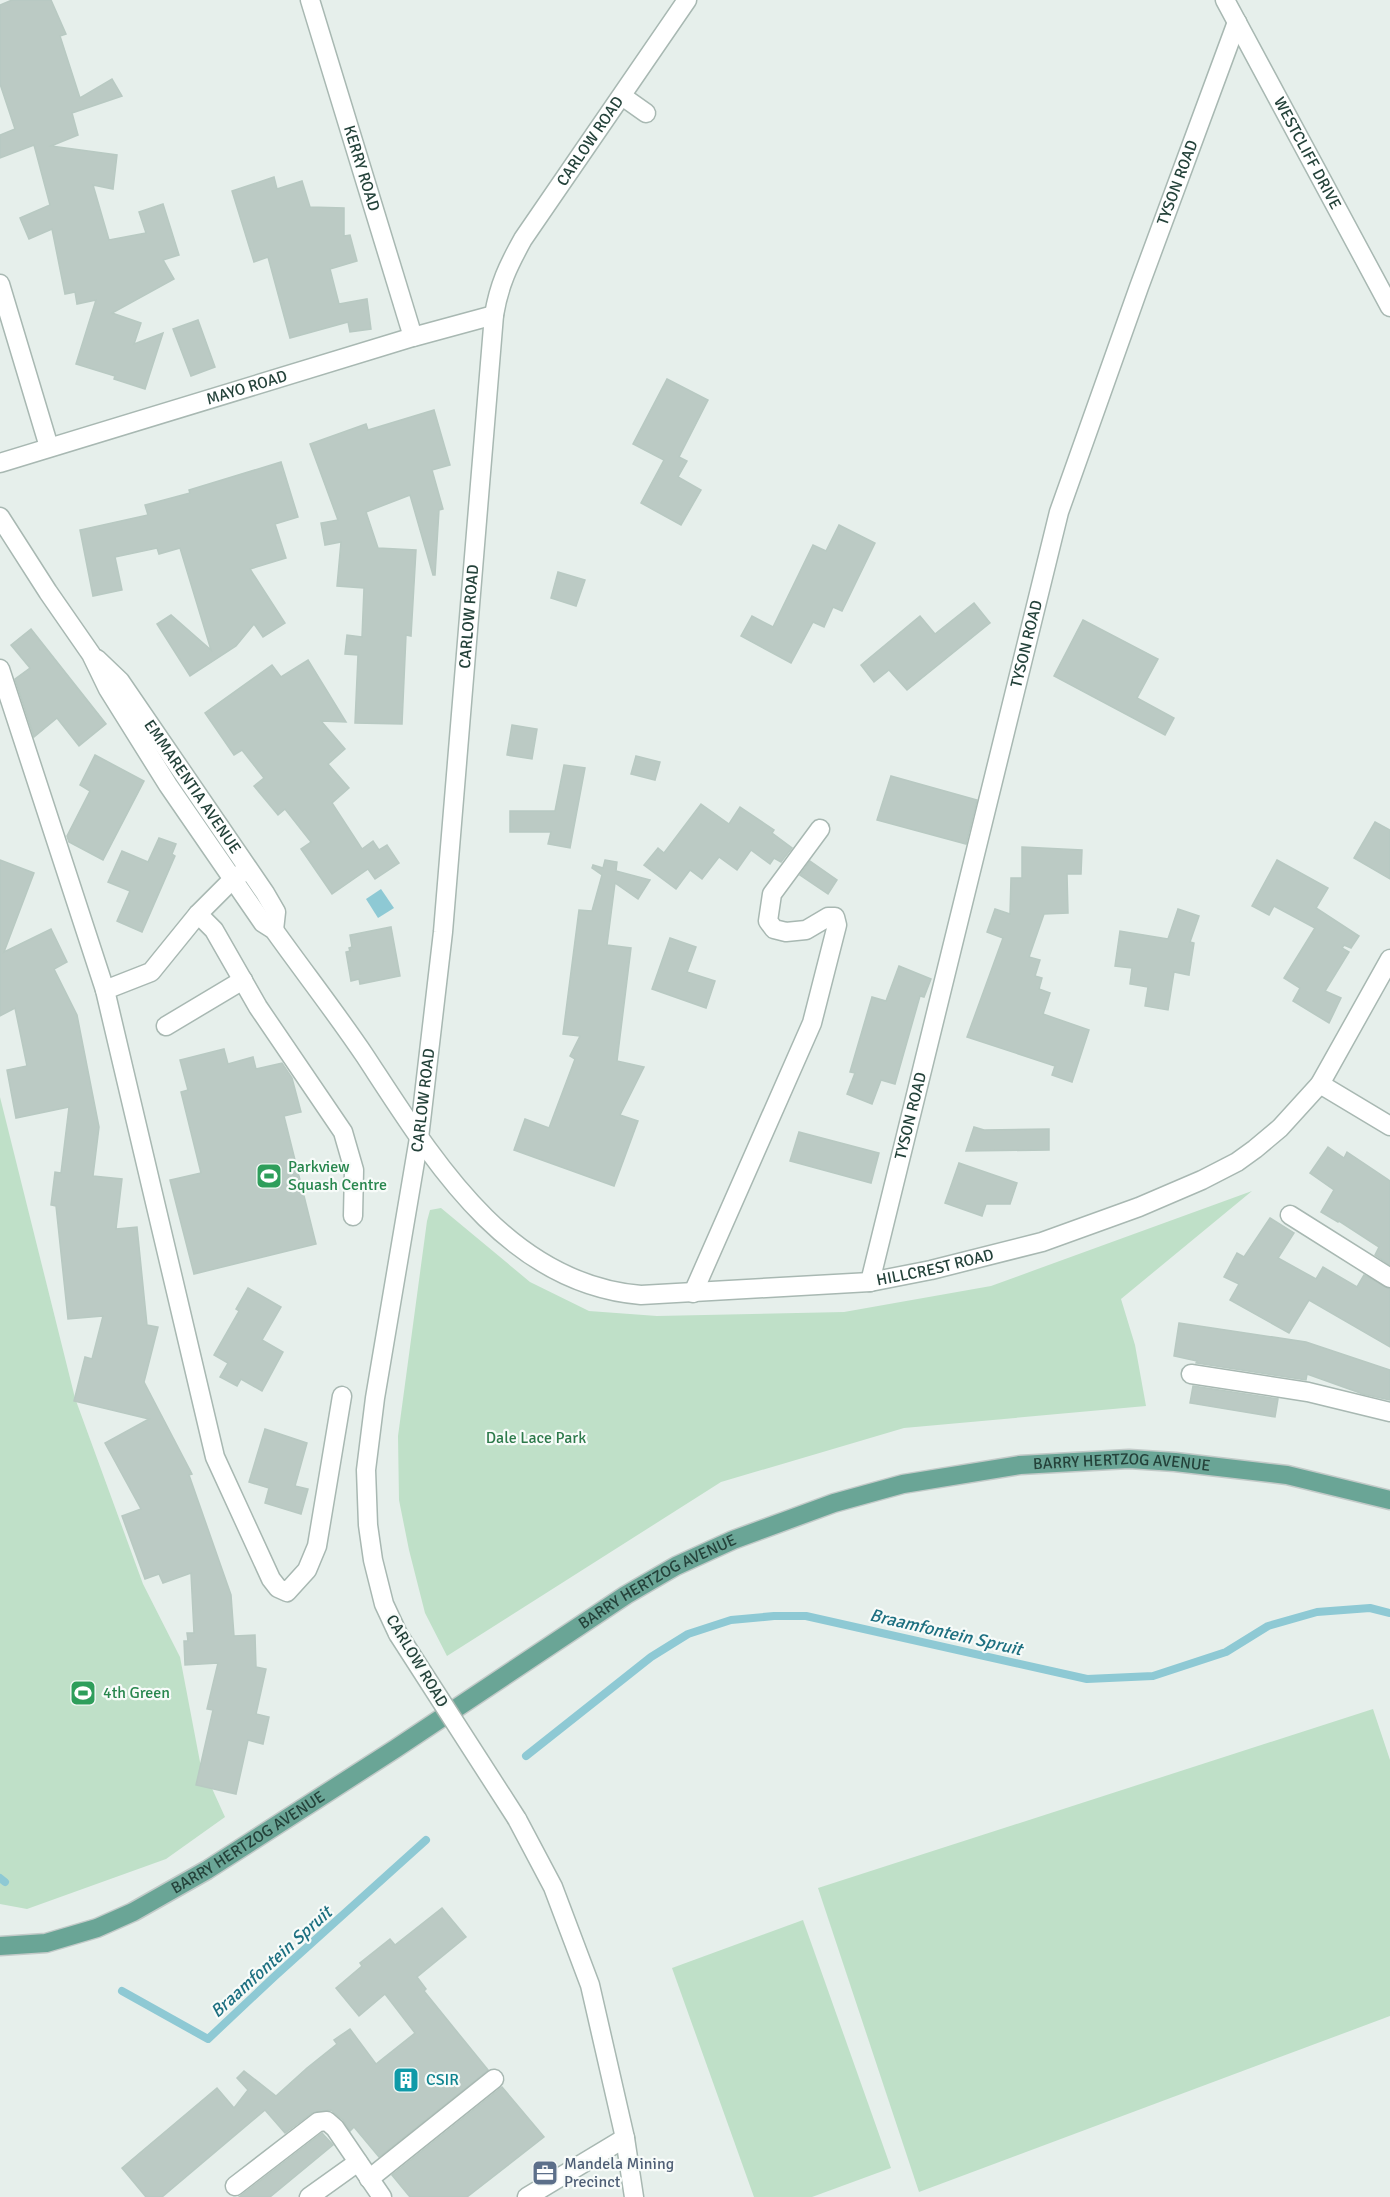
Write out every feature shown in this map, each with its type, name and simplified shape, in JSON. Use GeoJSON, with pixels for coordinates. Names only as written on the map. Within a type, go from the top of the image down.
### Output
{"type":"FeatureCollection","features":[{"type":"Feature","properties":{"kind":"main road","name":"BARRY HERTZOG AVENUE"},"geometry":{"type":"LineString","coordinates":[[0,1946],[46,1943],[97,1928],[132,1912],[207,1870],[395,1749],[626,1594],[676,1566],[733,1540],[834,1503],[903,1484],[1020,1465],[1129,1459],[1287,1475],[1390,1500]]}},
{"type":"Feature","properties":{"kind":"street","name":"KERRY ROAD"},"geometry":{"type":"LineString","coordinates":[[310,0],[412,337]]}},
{"type":"Feature","properties":{"kind":"street","name":"CARLOW ROAD"},"geometry":{"type":"LineString","coordinates":[[634,2197],[625,2138],[590,1985],[553,1887],[518,1819],[398,1634],[384,1604],[373,1560],[368,1525],[366,1470],[375,1398],[419,1138],[443,932],[494,315],[501,281],[512,258],[687,0]]}},
{"type":"Feature","properties":{"kind":"street","name":"WESTCLIFF DRIVE"},"geometry":{"type":"LineString","coordinates":[[1225,0],[1390,307]]}},
{"type":"Feature","properties":{"kind":"street","name":"TYSON ROAD"},"geometry":{"type":"LineString","coordinates":[[870,1282],[1059,512],[1237,22]]}},
{"type":"Feature","properties":{"kind":"street"},"geometry":{"type":"LineString","coordinates":[[622,96],[646,113]]}},
{"type":"Feature","properties":{"kind":"street"},"geometry":{"type":"LineString","coordinates":[[0,284],[49,447]]}},
{"type":"Feature","properties":{"kind":"street","name":"MAYO ROAD"},"geometry":{"type":"LineString","coordinates":[[0,463],[412,337],[494,315]]}},
{"type":"Feature","properties":{"kind":"street","name":"EMMARENTIA AVENUE"},"geometry":{"type":"LineString","coordinates":[[0,517],[91,654],[114,699],[168,785],[263,923],[274,930],[363,1053],[419,1138]]}},
{"type":"Feature","properties":{"kind":"street","name":"EMMARENTIA AVENUE"},"geometry":{"type":"LineString","coordinates":[[91,654],[120,681],[248,869],[276,912],[274,930]]}},
{"type":"Feature","properties":{"kind":"street"},"geometry":{"type":"LineString","coordinates":[[0,669],[105,990],[215,1457],[271,1579],[278,1588],[287,1592],[307,1570],[317,1546],[342,1396]]}},
{"type":"Feature","properties":{"kind":"street"},"geometry":{"type":"LineString","coordinates":[[693,1293],[812,1023],[837,925],[835,917],[828,918],[806,930],[786,932],[774,929],[768,921],[772,894],[820,829]]}},
{"type":"Feature","properties":{"kind":"street"},"geometry":{"type":"LineString","coordinates":[[105,990],[151,972],[198,914],[232,879],[248,869]]}},
{"type":"Feature","properties":{"kind":"street"},"geometry":{"type":"LineString","coordinates":[[198,914],[214,930],[258,1007],[343,1132],[354,1170],[353,1216]]}},
{"type":"Feature","properties":{"kind":"street","name":"HILLCREST ROAD"},"geometry":{"type":"LineString","coordinates":[[419,1138],[446,1175],[487,1219],[551,1268],[582,1283],[620,1294],[641,1295],[870,1282],[931,1270],[1042,1242],[1139,1207],[1237,1162],[1280,1128],[1320,1084],[1390,959]]}},
{"type":"Feature","properties":{"kind":"street"},"geometry":{"type":"LineString","coordinates":[[166,1026],[243,980]]}},
{"type":"Feature","properties":{"kind":"street"},"geometry":{"type":"LineString","coordinates":[[1320,1084],[1390,1126]]}},
{"type":"Feature","properties":{"kind":"street"},"geometry":{"type":"LineString","coordinates":[[1290,1215],[1390,1278]]}},
{"type":"Feature","properties":{"kind":"street"},"geometry":{"type":"LineString","coordinates":[[1191,1374],[1308,1392],[1390,1412]]}},
{"type":"Feature","properties":{"kind":"street"},"geometry":{"type":"LineString","coordinates":[[369,2179],[494,2079]]}},
{"type":"Feature","properties":{"kind":"street"},"geometry":{"type":"LineString","coordinates":[[235,2186],[318,2122],[327,2121],[335,2128],[382,2197]]}},
{"type":"Feature","properties":{"kind":"street"},"geometry":{"type":"LineString","coordinates":[[527,2197],[625,2138]]}},
{"type":"Feature","properties":{"kind":"street"},"geometry":{"type":"LineString","coordinates":[[309,2197],[358,2162]]}},
{"type":"Feature","properties":{"kind":"green space"},"geometry":{"type":"Polygon","coordinates":[[[0,1097],[75,1398],[143,1584],[180,1657],[200,1762],[225,1817],[166,1859],[27,1909],[0,1904],[0,1097]]]}},
{"type":"Feature","properties":{"kind":"green space","name":"Dale Lace Park"},"geometry":{"type":"Polygon","coordinates":[[[1252,1191],[1121,1299],[1135,1345],[1146,1406],[904,1428],[721,1482],[447,1656],[425,1613],[399,1500],[398,1436],[430,1210],[441,1208],[530,1282],[589,1311],[657,1316],[844,1312],[991,1286],[1252,1191]]]}},
{"type":"Feature","properties":{"kind":"green space"},"geometry":{"type":"Polygon","coordinates":[[[1373,1709],[1390,1760],[1390,2016],[919,2192],[818,1888],[1373,1709]]]}},
{"type":"Feature","properties":{"kind":"green space"},"geometry":{"type":"Polygon","coordinates":[[[803,1920],[891,2168],[812,2197],[754,2197],[672,1968],[803,1920]]]}},
{"type":"Feature","properties":{"kind":"water"},"geometry":{"type":"Polygon","coordinates":[[[381,889],[394,908],[378,918],[366,899],[381,889]]]}},
{"type":"Feature","properties":{"kind":"building"},"geometry":{"type":"Polygon","coordinates":[[[12,0],[51,0],[66,34],[60,36],[80,98],[112,79],[122,96],[72,113],[78,135],[51,146],[117,155],[113,189],[93,185],[109,240],[146,233],[139,212],[163,204],[179,255],[163,260],[174,279],[112,313],[141,323],[134,344],[163,333],[145,389],[114,379],[115,376],[76,364],[96,300],[77,304],[75,292],[65,294],[52,229],[29,239],[20,218],[50,205],[34,145],[0,158],[0,135],[15,129],[0,84],[0,5],[12,0]]]}},
{"type":"Feature","properties":{"kind":"building"},"geometry":{"type":"Polygon","coordinates":[[[274,177],[277,189],[302,181],[310,207],[344,208],[344,236],[350,235],[357,261],[330,269],[339,304],[367,299],[371,329],[350,332],[348,322],[290,338],[268,257],[254,262],[232,191],[274,177]]]}},
{"type":"Feature","properties":{"kind":"building"},"geometry":{"type":"Polygon","coordinates":[[[198,320],[215,367],[191,376],[173,329],[198,320]]]}},
{"type":"Feature","properties":{"kind":"building"},"geometry":{"type":"Polygon","coordinates":[[[667,379],[708,400],[679,457],[687,461],[678,477],[701,490],[681,525],[641,503],[664,460],[633,444],[667,379]]]}},
{"type":"Feature","properties":{"kind":"building"},"geometry":{"type":"Polygon","coordinates":[[[434,410],[450,465],[432,470],[443,509],[439,510],[435,575],[433,575],[410,495],[366,512],[378,548],[416,550],[411,636],[406,635],[402,724],[355,723],[358,655],[345,654],[347,635],[362,637],[364,588],[337,586],[341,542],[325,545],[321,523],[338,520],[310,444],[366,424],[368,430],[434,410]]]}},
{"type":"Feature","properties":{"kind":"building"},"geometry":{"type":"Polygon","coordinates":[[[281,462],[298,517],[275,524],[286,558],[250,569],[285,623],[263,637],[254,624],[236,646],[190,676],[157,624],[171,615],[211,650],[180,548],[159,554],[157,548],[115,557],[122,590],[93,596],[80,530],[148,515],[145,505],[190,493],[189,490],[281,462]]]}},
{"type":"Feature","properties":{"kind":"building"},"geometry":{"type":"Polygon","coordinates":[[[839,525],[875,543],[842,611],[833,607],[824,627],[813,622],[791,663],[741,636],[752,616],[773,627],[813,545],[826,551],[839,525]]]}},
{"type":"Feature","properties":{"kind":"building"},"geometry":{"type":"Polygon","coordinates":[[[558,572],[585,580],[576,606],[551,598],[558,572]]]}},
{"type":"Feature","properties":{"kind":"building"},"geometry":{"type":"Polygon","coordinates":[[[974,603],[990,623],[907,690],[889,670],[874,682],[861,665],[920,616],[935,634],[974,603]]]}},
{"type":"Feature","properties":{"kind":"building"},"geometry":{"type":"Polygon","coordinates":[[[1083,620],[1158,659],[1137,698],[1174,718],[1165,735],[1054,676],[1083,620]]]}},
{"type":"Feature","properties":{"kind":"building"},"geometry":{"type":"Polygon","coordinates":[[[31,629],[106,724],[79,746],[57,718],[34,737],[15,679],[30,668],[11,645],[31,629]]]}},
{"type":"Feature","properties":{"kind":"building"},"geometry":{"type":"Polygon","coordinates":[[[308,660],[346,722],[321,721],[345,749],[328,764],[349,788],[332,803],[362,849],[373,841],[379,850],[387,845],[399,863],[375,879],[368,869],[332,894],[301,849],[311,842],[285,809],[278,815],[254,786],[264,778],[242,750],[234,755],[205,713],[272,665],[281,677],[308,660]]]}},
{"type":"Feature","properties":{"kind":"building"},"geometry":{"type":"Polygon","coordinates":[[[512,725],[537,729],[532,759],[507,755],[512,725]]]}},
{"type":"Feature","properties":{"kind":"building"},"geometry":{"type":"Polygon","coordinates":[[[95,755],[144,781],[103,860],[69,842],[67,836],[90,791],[80,785],[95,755]]]}},
{"type":"Feature","properties":{"kind":"building"},"geometry":{"type":"Polygon","coordinates":[[[636,756],[660,762],[655,780],[631,774],[636,756]]]}},
{"type":"Feature","properties":{"kind":"building"},"geometry":{"type":"Polygon","coordinates":[[[564,765],[585,768],[570,848],[548,844],[551,832],[510,832],[510,811],[555,811],[564,765]]]}},
{"type":"Feature","properties":{"kind":"building"},"geometry":{"type":"Polygon","coordinates":[[[891,776],[977,800],[966,844],[877,820],[891,776]]]}},
{"type":"Feature","properties":{"kind":"building"},"geometry":{"type":"Polygon","coordinates":[[[701,804],[729,824],[740,807],[774,830],[772,833],[792,848],[781,862],[774,858],[770,864],[751,850],[737,870],[719,857],[702,879],[690,870],[676,889],[644,865],[658,848],[664,853],[701,804]]]}},
{"type":"Feature","properties":{"kind":"building"},"geometry":{"type":"Polygon","coordinates":[[[1375,822],[1390,830],[1390,879],[1354,858],[1375,822]]]}},
{"type":"Feature","properties":{"kind":"building"},"geometry":{"type":"Polygon","coordinates":[[[159,838],[176,844],[172,854],[175,856],[142,932],[117,921],[130,891],[108,882],[122,851],[148,862],[159,838]]]}},
{"type":"Feature","properties":{"kind":"building"},"geometry":{"type":"Polygon","coordinates":[[[1022,847],[1082,850],[1081,874],[1067,874],[1068,913],[1044,914],[1029,957],[1040,960],[1035,976],[1042,978],[1039,989],[1050,993],[1043,1014],[1089,1030],[1072,1082],[1052,1075],[1055,1066],[967,1037],[1003,938],[987,932],[995,909],[1010,914],[1011,878],[1022,878],[1022,847]]]}},
{"type":"Feature","properties":{"kind":"building"},"geometry":{"type":"Polygon","coordinates":[[[0,860],[34,873],[4,952],[51,929],[67,962],[54,969],[77,1015],[99,1127],[93,1176],[122,1179],[116,1229],[137,1227],[147,1325],[158,1327],[144,1382],[192,1474],[189,1475],[231,1595],[234,1636],[255,1635],[256,1667],[266,1669],[256,1714],[269,1717],[263,1744],[248,1740],[236,1794],[196,1785],[213,1710],[207,1709],[218,1663],[185,1665],[184,1641],[188,1641],[187,1633],[194,1633],[191,1573],[163,1583],[159,1574],[145,1579],[122,1516],[141,1509],[105,1443],[149,1419],[74,1401],[85,1357],[92,1359],[103,1316],[68,1319],[56,1206],[51,1205],[55,1172],[61,1173],[69,1107],[16,1118],[7,1070],[27,1066],[15,1008],[0,1016],[0,860]]]}},
{"type":"Feature","properties":{"kind":"building"},"geometry":{"type":"Polygon","coordinates":[[[605,860],[617,862],[616,871],[650,880],[638,899],[615,883],[607,945],[631,948],[617,1061],[644,1067],[620,1115],[638,1121],[614,1186],[514,1150],[525,1119],[549,1128],[575,1059],[570,1056],[580,1036],[563,1034],[579,910],[592,911],[602,875],[592,868],[593,865],[603,868],[605,860]]]}},
{"type":"Feature","properties":{"kind":"building"},"geometry":{"type":"Polygon","coordinates":[[[1277,860],[1328,888],[1316,908],[1359,936],[1351,948],[1344,945],[1342,948],[1349,952],[1325,991],[1341,998],[1329,1023],[1293,1001],[1300,988],[1284,978],[1315,928],[1274,906],[1269,915],[1252,906],[1277,860]]]}},
{"type":"Feature","properties":{"kind":"building"},"geometry":{"type":"Polygon","coordinates":[[[810,861],[837,880],[828,894],[800,875],[810,861]]]}},
{"type":"Feature","properties":{"kind":"building"},"geometry":{"type":"Polygon","coordinates":[[[1178,909],[1199,916],[1190,942],[1194,943],[1189,975],[1174,972],[1168,1010],[1145,1006],[1148,987],[1130,984],[1132,968],[1115,966],[1120,931],[1168,939],[1178,909]]]}},
{"type":"Feature","properties":{"kind":"building"},"geometry":{"type":"Polygon","coordinates":[[[391,927],[400,976],[360,984],[359,979],[351,981],[346,952],[352,947],[350,935],[391,927]]]}},
{"type":"Feature","properties":{"kind":"building"},"geometry":{"type":"Polygon","coordinates":[[[670,938],[696,947],[687,972],[715,981],[706,1008],[652,989],[670,938]]]}},
{"type":"Feature","properties":{"kind":"building"},"geometry":{"type":"Polygon","coordinates":[[[899,966],[931,979],[924,997],[920,996],[895,1084],[881,1080],[872,1104],[847,1094],[855,1073],[850,1072],[872,997],[886,1001],[899,966]]]}},
{"type":"Feature","properties":{"kind":"building"},"geometry":{"type":"Polygon","coordinates":[[[224,1049],[228,1064],[253,1057],[256,1069],[282,1063],[292,1078],[301,1112],[284,1116],[316,1244],[194,1274],[170,1180],[201,1173],[181,1092],[188,1090],[180,1060],[224,1049]]]}},
{"type":"Feature","properties":{"kind":"building"},"geometry":{"type":"Polygon","coordinates":[[[974,1127],[984,1130],[1049,1129],[1049,1150],[966,1151],[974,1127]]]}},
{"type":"Feature","properties":{"kind":"building"},"geometry":{"type":"Polygon","coordinates":[[[799,1132],[879,1153],[871,1183],[790,1161],[799,1132]]]}},
{"type":"Feature","properties":{"kind":"building"},"geometry":{"type":"Polygon","coordinates":[[[1328,1147],[1344,1158],[1347,1152],[1390,1181],[1390,1265],[1375,1255],[1379,1247],[1321,1212],[1334,1190],[1310,1173],[1328,1147]]]}},
{"type":"Feature","properties":{"kind":"building"},"geometry":{"type":"Polygon","coordinates":[[[959,1163],[1017,1183],[1010,1204],[986,1204],[982,1216],[945,1203],[959,1163]]]}},
{"type":"Feature","properties":{"kind":"building"},"geometry":{"type":"Polygon","coordinates":[[[1270,1218],[1294,1233],[1278,1258],[1316,1279],[1323,1267],[1357,1287],[1364,1275],[1390,1289],[1390,1347],[1309,1300],[1289,1333],[1230,1300],[1239,1284],[1224,1277],[1237,1253],[1244,1257],[1270,1218]]]}},
{"type":"Feature","properties":{"kind":"building"},"geometry":{"type":"Polygon","coordinates":[[[248,1288],[281,1307],[262,1340],[283,1352],[262,1391],[241,1379],[237,1386],[220,1377],[228,1363],[214,1355],[239,1311],[236,1309],[248,1288]]]}},
{"type":"Feature","properties":{"kind":"building"},"geometry":{"type":"Polygon","coordinates":[[[1179,1323],[1306,1342],[1390,1370],[1390,1400],[1363,1394],[1307,1374],[1306,1380],[1196,1363],[1197,1361],[1174,1356],[1179,1323]]]}},
{"type":"Feature","properties":{"kind":"building"},"geometry":{"type":"Polygon","coordinates":[[[1193,1386],[1278,1399],[1275,1417],[1190,1403],[1193,1386]]]}},
{"type":"Feature","properties":{"kind":"building"},"geometry":{"type":"Polygon","coordinates":[[[265,1429],[307,1443],[295,1486],[308,1489],[301,1514],[265,1503],[269,1488],[249,1482],[265,1429]]]}},
{"type":"Feature","properties":{"kind":"building"},"geometry":{"type":"Polygon","coordinates":[[[442,1908],[466,1937],[417,1977],[426,1989],[424,1991],[488,2070],[379,2157],[354,2127],[350,2131],[343,2120],[331,2110],[312,2113],[285,2133],[265,2110],[162,2197],[146,2197],[122,2168],[217,2088],[234,2108],[248,2090],[237,2078],[244,2071],[276,2096],[337,2044],[334,2040],[350,2029],[376,2064],[415,2033],[385,1994],[359,2016],[336,1988],[362,1966],[360,1963],[390,1939],[395,1945],[442,1908]]]}},
{"type":"Feature","properties":{"kind":"building"},"geometry":{"type":"Polygon","coordinates":[[[502,2087],[544,2137],[467,2197],[410,2197],[392,2175],[502,2087]]]}},
{"type":"Feature","properties":{"kind":"building"},"geometry":{"type":"Polygon","coordinates":[[[322,2133],[333,2145],[270,2197],[239,2197],[322,2133]]]}},
{"type":"Feature","properties":{"kind":"waterway","name":"Braamfontein Spruit"},"geometry":{"type":"LineString","coordinates":[[526,1756],[651,1657],[688,1634],[731,1620],[806,1616],[1087,1679],[1153,1676],[1226,1652],[1268,1626],[1317,1612],[1370,1608],[1390,1613]]}},
{"type":"Feature","properties":{"kind":"waterway","name":"Braamfontein Spruit"},"geometry":{"type":"LineString","coordinates":[[122,1991],[208,2039],[426,1840]]}},
{"type":"Feature","properties":{"kind":"waterway","name":"Braamfontein Spruit"},"geometry":{"type":"LineString","coordinates":[[0,1878],[5,1882]]}},
{"type":"Feature","properties":{"kind":"place","name":"Parkview Squash Centre"},"geometry":{"type":"Point","coordinates":[269,1176]}},
{"type":"Feature","properties":{"kind":"place","name":"4th Green"},"geometry":{"type":"Point","coordinates":[83,1693]}},
{"type":"Feature","properties":{"kind":"place","name":"CSIR"},"geometry":{"type":"Point","coordinates":[406,2080]}},
{"type":"Feature","properties":{"kind":"place","name":"Mandela Mining Precinct"},"geometry":{"type":"Point","coordinates":[545,2173]}}]}
